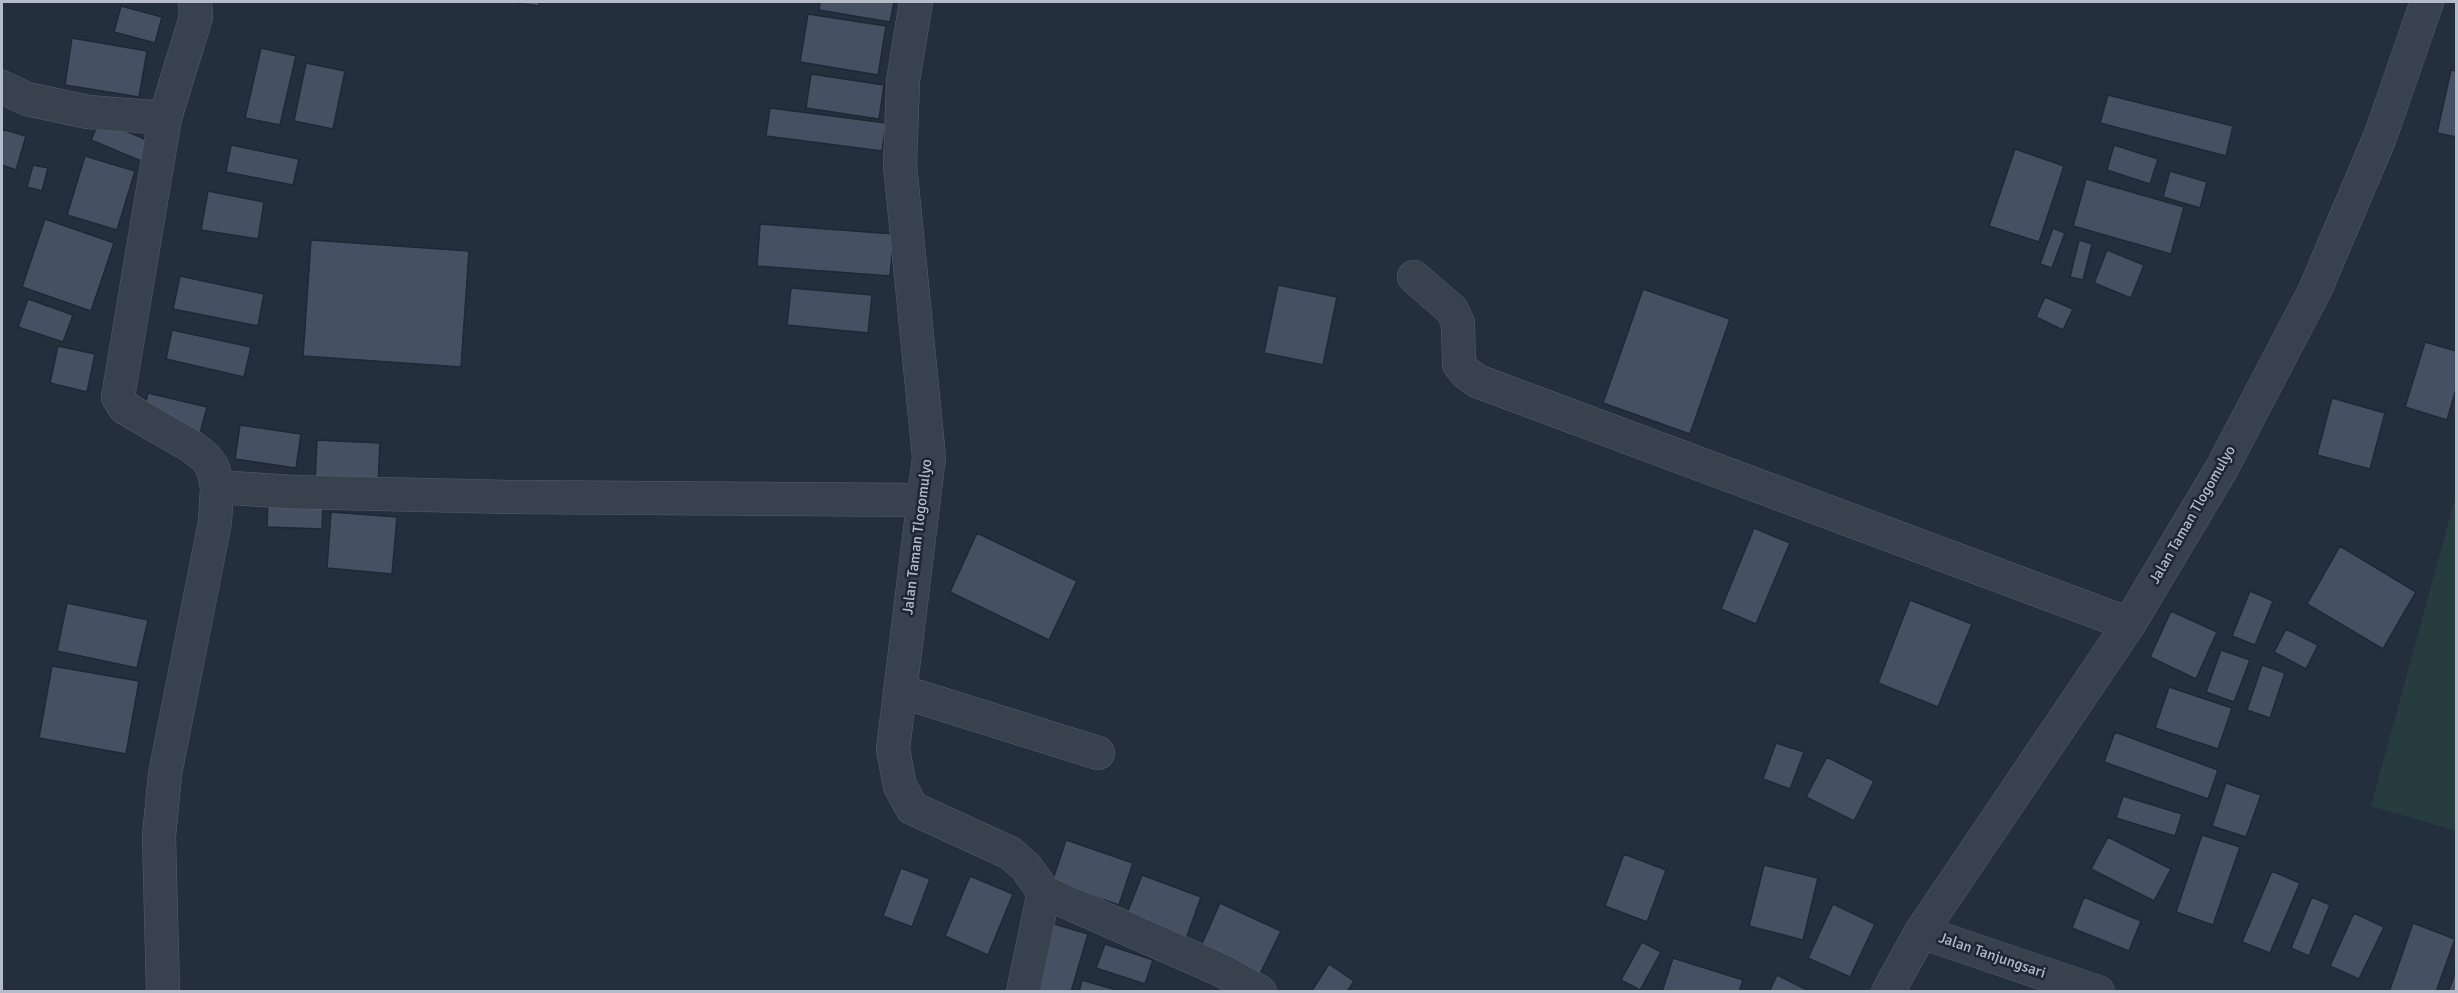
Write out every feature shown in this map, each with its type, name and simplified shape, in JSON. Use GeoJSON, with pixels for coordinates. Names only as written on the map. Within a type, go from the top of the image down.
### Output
{"type":"FeatureCollection","features":[{"type":"Feature","properties":{"kind":"street"},"geometry":{"type":"LineString","coordinates":[[164,992],[159,836],[165,774],[215,522],[217,487],[213,468],[206,458],[125,408],[118,397],[165,118],[196,17],[195,2]]}},
{"type":"Feature","properties":{"kind":"street","name":"Jalan Taman Tlogomulyo"},"geometry":{"type":"LineString","coordinates":[[916,2],[903,81],[900,165],[929,457],[893,749],[900,786],[912,808],[1010,853],[1026,867],[1044,892]]}},
{"type":"Feature","properties":{"kind":"street","name":"Jalan Taman Tlogomulyo"},"geometry":{"type":"LineString","coordinates":[[1888,992],[1921,932],[2129,624],[2222,468],[2315,290],[2380,137],[2427,2]]}},
{"type":"Feature","properties":{"kind":"street"},"geometry":{"type":"LineString","coordinates":[[2,87],[27,99],[88,112],[165,118]]}},
{"type":"Feature","properties":{"kind":"street"},"geometry":{"type":"LineString","coordinates":[[1414,277],[1452,310],[1458,323],[1459,364],[1477,381],[2129,624]]}},
{"type":"Feature","properties":{"kind":"street"},"geometry":{"type":"LineString","coordinates":[[217,487],[293,492],[512,497],[922,500]]}},
{"type":"Feature","properties":{"kind":"street"},"geometry":{"type":"LineString","coordinates":[[900,691],[1098,753]]}},
{"type":"Feature","properties":{"kind":"street"},"geometry":{"type":"LineString","coordinates":[[1023,992],[1044,892],[1223,971],[1260,992]]}},
{"type":"Feature","properties":{"kind":"street","name":"Jalan Tanjungsari"},"geometry":{"type":"LineString","coordinates":[[1921,932],[2098,992]]}},
{"type":"Feature","properties":{"kind":"green space"},"geometry":{"type":"Polygon","coordinates":[[[2456,495],[2456,831],[2371,806],[2456,495]]]}},
{"type":"Feature","properties":{"kind":"building"},"geometry":{"type":"Polygon","coordinates":[[[511,2],[539,2],[539,6],[511,2]]]}},
{"type":"Feature","properties":{"kind":"building"},"geometry":{"type":"Polygon","coordinates":[[[820,2],[894,2],[890,22],[819,10],[820,2]]]}},
{"type":"Feature","properties":{"kind":"building"},"geometry":{"type":"Polygon","coordinates":[[[121,6],[162,17],[155,43],[114,32],[121,6]]]}},
{"type":"Feature","properties":{"kind":"building"},"geometry":{"type":"Polygon","coordinates":[[[808,14],[886,26],[878,75],[800,62],[808,14]]]}},
{"type":"Feature","properties":{"kind":"building"},"geometry":{"type":"Polygon","coordinates":[[[72,38],[147,51],[139,97],[65,85],[72,38]]]}},
{"type":"Feature","properties":{"kind":"building"},"geometry":{"type":"Polygon","coordinates":[[[261,48],[296,56],[280,125],[245,118],[261,48]]]}},
{"type":"Feature","properties":{"kind":"building"},"geometry":{"type":"Polygon","coordinates":[[[306,63],[345,71],[333,129],[294,121],[306,63]]]}},
{"type":"Feature","properties":{"kind":"building"},"geometry":{"type":"Polygon","coordinates":[[[2451,70],[2456,71],[2456,137],[2437,133],[2451,70]]]}},
{"type":"Feature","properties":{"kind":"building"},"geometry":{"type":"Polygon","coordinates":[[[811,74],[884,85],[879,119],[806,108],[811,74]]]}},
{"type":"Feature","properties":{"kind":"building"},"geometry":{"type":"Polygon","coordinates":[[[2108,95],[2233,126],[2226,156],[2100,123],[2108,95]]]}},
{"type":"Feature","properties":{"kind":"building"},"geometry":{"type":"Polygon","coordinates":[[[770,108],[886,123],[882,151],[766,136],[770,108]]]}},
{"type":"Feature","properties":{"kind":"building"},"geometry":{"type":"Polygon","coordinates":[[[100,120],[149,141],[141,161],[91,140],[100,120]]]}},
{"type":"Feature","properties":{"kind":"building"},"geometry":{"type":"Polygon","coordinates":[[[2,129],[26,136],[16,170],[2,165],[2,129]]]}},
{"type":"Feature","properties":{"kind":"building"},"geometry":{"type":"Polygon","coordinates":[[[231,145],[299,159],[293,185],[226,172],[231,145]]]}},
{"type":"Feature","properties":{"kind":"building"},"geometry":{"type":"Polygon","coordinates":[[[2114,145],[2158,159],[2150,184],[2107,170],[2114,145]]]}},
{"type":"Feature","properties":{"kind":"building"},"geometry":{"type":"Polygon","coordinates":[[[2015,149],[2064,166],[2039,242],[1989,226],[2015,149]]]}},
{"type":"Feature","properties":{"kind":"building"},"geometry":{"type":"Polygon","coordinates":[[[85,156],[135,171],[117,230],[67,215],[85,156]]]}},
{"type":"Feature","properties":{"kind":"building"},"geometry":{"type":"Polygon","coordinates":[[[33,165],[48,168],[42,191],[27,187],[33,165]]]}},
{"type":"Feature","properties":{"kind":"building"},"geometry":{"type":"Polygon","coordinates":[[[2170,171],[2207,182],[2200,208],[2163,197],[2170,171]]]}},
{"type":"Feature","properties":{"kind":"building"},"geometry":{"type":"Polygon","coordinates":[[[2086,179],[2184,207],[2171,254],[2073,226],[2086,179]]]}},
{"type":"Feature","properties":{"kind":"building"},"geometry":{"type":"Polygon","coordinates":[[[208,191],[264,202],[258,239],[201,230],[208,191]]]}},
{"type":"Feature","properties":{"kind":"building"},"geometry":{"type":"Polygon","coordinates":[[[45,219],[114,243],[91,311],[22,287],[45,219]]]}},
{"type":"Feature","properties":{"kind":"building"},"geometry":{"type":"Polygon","coordinates":[[[760,224],[894,234],[890,276],[757,266],[760,224]]]}},
{"type":"Feature","properties":{"kind":"building"},"geometry":{"type":"Polygon","coordinates":[[[2053,228],[2065,233],[2052,268],[2040,264],[2053,228]]]}},
{"type":"Feature","properties":{"kind":"building"},"geometry":{"type":"Polygon","coordinates":[[[311,240],[469,251],[461,367],[303,356],[311,240]]]}},
{"type":"Feature","properties":{"kind":"building"},"geometry":{"type":"Polygon","coordinates":[[[2079,240],[2092,244],[2083,280],[2070,277],[2079,240]]]}},
{"type":"Feature","properties":{"kind":"building"},"geometry":{"type":"Polygon","coordinates":[[[2107,250],[2144,265],[2131,298],[2094,283],[2107,250]]]}},
{"type":"Feature","properties":{"kind":"building"},"geometry":{"type":"Polygon","coordinates":[[[180,276],[264,294],[258,326],[173,309],[180,276]]]}},
{"type":"Feature","properties":{"kind":"building"},"geometry":{"type":"Polygon","coordinates":[[[1278,285],[1337,297],[1323,365],[1264,353],[1278,285]]]}},
{"type":"Feature","properties":{"kind":"building"},"geometry":{"type":"Polygon","coordinates":[[[791,288],[872,295],[868,333],[787,325],[791,288]]]}},
{"type":"Feature","properties":{"kind":"building"},"geometry":{"type":"Polygon","coordinates":[[[1643,289],[1730,319],[1690,434],[1603,403],[1643,289]]]}},
{"type":"Feature","properties":{"kind":"building"},"geometry":{"type":"Polygon","coordinates":[[[2045,297],[2073,309],[2063,330],[2036,317],[2045,297]]]}},
{"type":"Feature","properties":{"kind":"building"},"geometry":{"type":"Polygon","coordinates":[[[28,299],[73,315],[63,342],[18,327],[28,299]]]}},
{"type":"Feature","properties":{"kind":"building"},"geometry":{"type":"Polygon","coordinates":[[[172,330],[251,347],[244,377],[166,359],[172,330]]]}},
{"type":"Feature","properties":{"kind":"building"},"geometry":{"type":"Polygon","coordinates":[[[2425,342],[2456,351],[2456,389],[2447,420],[2405,407],[2425,342]]]}},
{"type":"Feature","properties":{"kind":"building"},"geometry":{"type":"Polygon","coordinates":[[[58,346],[95,354],[87,392],[50,383],[58,346]]]}},
{"type":"Feature","properties":{"kind":"building"},"geometry":{"type":"Polygon","coordinates":[[[148,393],[207,407],[200,433],[142,418],[148,393]]]}},
{"type":"Feature","properties":{"kind":"building"},"geometry":{"type":"Polygon","coordinates":[[[2332,398],[2385,413],[2370,469],[2317,455],[2332,398]]]}},
{"type":"Feature","properties":{"kind":"building"},"geometry":{"type":"Polygon","coordinates":[[[240,425],[301,434],[296,468],[235,459],[240,425]]]}},
{"type":"Feature","properties":{"kind":"building"},"geometry":{"type":"Polygon","coordinates":[[[317,440],[380,443],[378,484],[315,481],[317,440]]]}},
{"type":"Feature","properties":{"kind":"building"},"geometry":{"type":"Polygon","coordinates":[[[268,501],[323,503],[322,529],[267,527],[268,501]]]}},
{"type":"Feature","properties":{"kind":"building"},"geometry":{"type":"Polygon","coordinates":[[[331,512],[397,517],[392,574],[327,568],[331,512]]]}},
{"type":"Feature","properties":{"kind":"building"},"geometry":{"type":"Polygon","coordinates":[[[1754,528],[1790,543],[1756,624],[1721,609],[1754,528]]]}},
{"type":"Feature","properties":{"kind":"building"},"geometry":{"type":"Polygon","coordinates":[[[977,533],[1077,581],[1049,640],[950,592],[977,533]]]}},
{"type":"Feature","properties":{"kind":"building"},"geometry":{"type":"Polygon","coordinates":[[[2340,546],[2416,592],[2383,649],[2307,604],[2340,546]]]}},
{"type":"Feature","properties":{"kind":"building"},"geometry":{"type":"Polygon","coordinates":[[[2250,591],[2273,601],[2255,645],[2232,636],[2250,591]]]}},
{"type":"Feature","properties":{"kind":"building"},"geometry":{"type":"Polygon","coordinates":[[[1910,600],[1972,624],[1938,707],[1878,683],[1910,600]]]}},
{"type":"Feature","properties":{"kind":"building"},"geometry":{"type":"Polygon","coordinates":[[[67,603],[148,620],[137,668],[57,651],[67,603]]]}},
{"type":"Feature","properties":{"kind":"building"},"geometry":{"type":"Polygon","coordinates":[[[2171,611],[2217,632],[2196,679],[2150,657],[2171,611]]]}},
{"type":"Feature","properties":{"kind":"building"},"geometry":{"type":"Polygon","coordinates":[[[2286,629],[2318,645],[2306,669],[2274,652],[2286,629]]]}},
{"type":"Feature","properties":{"kind":"building"},"geometry":{"type":"Polygon","coordinates":[[[2221,650],[2250,660],[2234,702],[2206,692],[2221,650]]]}},
{"type":"Feature","properties":{"kind":"building"},"geometry":{"type":"Polygon","coordinates":[[[2262,665],[2285,673],[2270,718],[2247,710],[2262,665]]]}},
{"type":"Feature","properties":{"kind":"building"},"geometry":{"type":"Polygon","coordinates":[[[52,666],[139,681],[126,754],[39,738],[52,666]]]}},
{"type":"Feature","properties":{"kind":"building"},"geometry":{"type":"Polygon","coordinates":[[[2169,687],[2232,708],[2218,749],[2155,728],[2169,687]]]}},
{"type":"Feature","properties":{"kind":"building"},"geometry":{"type":"Polygon","coordinates":[[[2115,732],[2218,770],[2208,799],[2104,762],[2115,732]]]}},
{"type":"Feature","properties":{"kind":"building"},"geometry":{"type":"Polygon","coordinates":[[[1776,743],[1804,752],[1790,789],[1763,779],[1776,743]]]}},
{"type":"Feature","properties":{"kind":"building"},"geometry":{"type":"Polygon","coordinates":[[[1827,757],[1874,781],[1854,821],[1806,797],[1827,757]]]}},
{"type":"Feature","properties":{"kind":"building"},"geometry":{"type":"Polygon","coordinates":[[[2226,783],[2261,795],[2246,837],[2212,826],[2226,783]]]}},
{"type":"Feature","properties":{"kind":"building"},"geometry":{"type":"Polygon","coordinates":[[[2123,796],[2182,814],[2175,836],[2116,818],[2123,796]]]}},
{"type":"Feature","properties":{"kind":"building"},"geometry":{"type":"Polygon","coordinates":[[[2202,835],[2240,847],[2213,925],[2176,912],[2202,835]]]}},
{"type":"Feature","properties":{"kind":"building"},"geometry":{"type":"Polygon","coordinates":[[[2108,837],[2171,869],[2154,901],[2091,869],[2108,837]]]}},
{"type":"Feature","properties":{"kind":"building"},"geometry":{"type":"Polygon","coordinates":[[[1066,840],[1133,863],[1119,905],[1052,882],[1066,840]]]}},
{"type":"Feature","properties":{"kind":"building"},"geometry":{"type":"Polygon","coordinates":[[[1624,854],[1666,870],[1647,922],[1605,906],[1624,854]]]}},
{"type":"Feature","properties":{"kind":"building"},"geometry":{"type":"Polygon","coordinates":[[[1764,865],[1818,878],[1803,940],[1749,926],[1764,865]]]}},
{"type":"Feature","properties":{"kind":"building"},"geometry":{"type":"Polygon","coordinates":[[[901,868],[930,879],[912,927],[883,916],[901,868]]]}},
{"type":"Feature","properties":{"kind":"building"},"geometry":{"type":"Polygon","coordinates":[[[2272,871],[2300,883],[2270,953],[2242,942],[2272,871]]]}},
{"type":"Feature","properties":{"kind":"building"},"geometry":{"type":"Polygon","coordinates":[[[1142,875],[1201,897],[1186,939],[1126,916],[1142,875]]]}},
{"type":"Feature","properties":{"kind":"building"},"geometry":{"type":"Polygon","coordinates":[[[970,876],[1013,894],[988,955],[945,936],[970,876]]]}},
{"type":"Feature","properties":{"kind":"building"},"geometry":{"type":"Polygon","coordinates":[[[2084,897],[2141,921],[2129,951],[2072,928],[2084,897]]]}},
{"type":"Feature","properties":{"kind":"building"},"geometry":{"type":"Polygon","coordinates":[[[2312,897],[2330,905],[2309,956],[2291,948],[2312,897]]]}},
{"type":"Feature","properties":{"kind":"building"},"geometry":{"type":"Polygon","coordinates":[[[1220,903],[1281,931],[1260,974],[1201,946],[1220,903]]]}},
{"type":"Feature","properties":{"kind":"building"},"geometry":{"type":"Polygon","coordinates":[[[1833,904],[1875,924],[1850,977],[1808,958],[1833,904]]]}},
{"type":"Feature","properties":{"kind":"building"},"geometry":{"type":"Polygon","coordinates":[[[2354,913],[2384,927],[2359,979],[2330,966],[2354,913]]]}},
{"type":"Feature","properties":{"kind":"building"},"geometry":{"type":"Polygon","coordinates":[[[2413,923],[2455,939],[2436,992],[2389,992],[2413,923]]]}},
{"type":"Feature","properties":{"kind":"building"},"geometry":{"type":"Polygon","coordinates":[[[1054,924],[1088,934],[1071,992],[1034,992],[1054,924]]]}},
{"type":"Feature","properties":{"kind":"building"},"geometry":{"type":"Polygon","coordinates":[[[1642,942],[1661,952],[1640,990],[1621,980],[1642,942]]]}},
{"type":"Feature","properties":{"kind":"building"},"geometry":{"type":"Polygon","coordinates":[[[1105,944],[1153,960],[1145,984],[1096,968],[1105,944]]]}},
{"type":"Feature","properties":{"kind":"building"},"geometry":{"type":"Polygon","coordinates":[[[1673,958],[1743,980],[1739,992],[1662,992],[1673,958]]]}},
{"type":"Feature","properties":{"kind":"building"},"geometry":{"type":"Polygon","coordinates":[[[1329,964],[1354,981],[1347,992],[1311,992],[1329,964]]]}},
{"type":"Feature","properties":{"kind":"building"},"geometry":{"type":"Polygon","coordinates":[[[2456,971],[2456,992],[2448,992],[2456,971]]]}},
{"type":"Feature","properties":{"kind":"building"},"geometry":{"type":"Polygon","coordinates":[[[1777,975],[1811,992],[1769,992],[1777,975]]]}},
{"type":"Feature","properties":{"kind":"building"},"geometry":{"type":"Polygon","coordinates":[[[1082,980],[1123,992],[1079,992],[1082,980]]]}}]}
